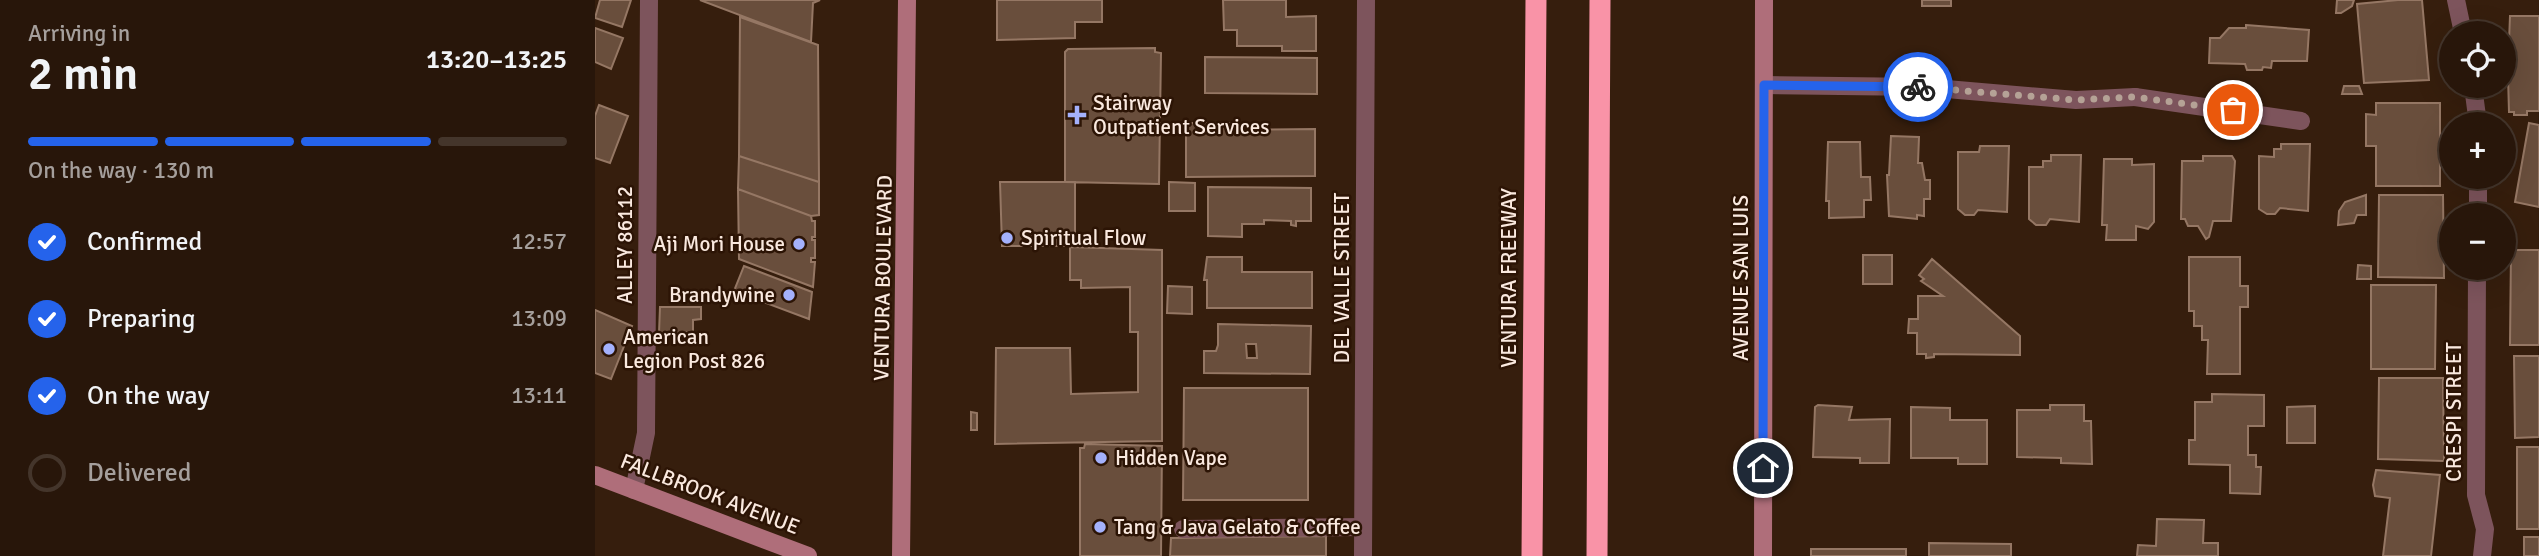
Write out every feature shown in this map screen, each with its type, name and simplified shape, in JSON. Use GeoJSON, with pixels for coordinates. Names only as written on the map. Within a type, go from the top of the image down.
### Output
{"type":"FeatureCollection","features":[{"type":"Feature","properties":{"kind":"highway","name":"VENTURA FREEWAY"},"geometry":{"type":"LineString","coordinates":[[1532,556],[1536,0]]}},
{"type":"Feature","properties":{"kind":"highway"},"geometry":{"type":"LineString","coordinates":[[1597,556],[1600,0]]}},
{"type":"Feature","properties":{"kind":"main road","name":"VENTURA BOULEVARD"},"geometry":{"type":"LineString","coordinates":[[901,556],[907,0]]}},
{"type":"Feature","properties":{"kind":"main road","name":"AVENUE SAN LUIS"},"geometry":{"type":"LineString","coordinates":[[1763,556],[1764,0]]}},
{"type":"Feature","properties":{"kind":"main road","name":"FALLBROOK AVENUE"},"geometry":{"type":"LineString","coordinates":[[595,475],[808,556]]}},
{"type":"Feature","properties":{"kind":"street","name":"ALLEY 86112"},"geometry":{"type":"LineString","coordinates":[[634,489],[646,433],[649,0]]}},
{"type":"Feature","properties":{"kind":"street","name":"DEL VALLE STREET"},"geometry":{"type":"LineString","coordinates":[[1363,556],[1366,0]]}},
{"type":"Feature","properties":{"kind":"street"},"geometry":{"type":"LineString","coordinates":[[2456,0],[2460,21]]}},
{"type":"Feature","properties":{"kind":"street"},"geometry":{"type":"LineString","coordinates":[[1764,85],[1923,87],[2076,100],[2134,97],[2301,121]]}},
{"type":"Feature","properties":{"kind":"street","name":"CRESPI STREET"},"geometry":{"type":"LineString","coordinates":[[2477,280],[2476,495],[2485,529],[2482,556]]}},
{"type":"Feature","properties":{"kind":"street"},"geometry":{"type":"LineString","coordinates":[[1182,529],[1363,527]]}},
{"type":"Feature","properties":{"kind":"building"},"geometry":{"type":"Polygon","coordinates":[[[600,0],[631,0],[622,27],[595,18],[600,0]]]}},
{"type":"Feature","properties":{"kind":"building"},"geometry":{"type":"Polygon","coordinates":[[[700,0],[820,0],[813,3],[811,42],[700,0]]]}},
{"type":"Feature","properties":{"kind":"building"},"geometry":{"type":"Polygon","coordinates":[[[997,0],[1102,0],[1102,22],[1075,22],[1075,38],[997,40],[997,0]]]}},
{"type":"Feature","properties":{"kind":"building"},"geometry":{"type":"Polygon","coordinates":[[[1223,0],[1286,0],[1286,17],[1316,16],[1316,51],[1282,51],[1282,46],[1237,46],[1237,30],[1224,30],[1223,0]]]}},
{"type":"Feature","properties":{"kind":"building"},"geometry":{"type":"Polygon","coordinates":[[[1922,0],[1951,0],[1951,6],[1922,6],[1922,0]]]}},
{"type":"Feature","properties":{"kind":"building"},"geometry":{"type":"Polygon","coordinates":[[[2337,0],[2354,0],[2352,6],[2336,13],[2337,0]]]}},
{"type":"Feature","properties":{"kind":"building"},"geometry":{"type":"Polygon","coordinates":[[[2422,0],[2429,80],[2364,83],[2357,4],[2422,0]]]}},
{"type":"Feature","properties":{"kind":"building"},"geometry":{"type":"Polygon","coordinates":[[[2510,16],[2539,16],[2539,111],[2527,111],[2527,115],[2509,112],[2509,98],[2516,98],[2516,21],[2510,21],[2510,16]]]}},
{"type":"Feature","properties":{"kind":"building"},"geometry":{"type":"Polygon","coordinates":[[[740,17],[818,45],[819,182],[739,156],[740,17]]]}},
{"type":"Feature","properties":{"kind":"building"},"geometry":{"type":"Polygon","coordinates":[[[2246,25],[2309,30],[2307,61],[2272,61],[2271,68],[2263,67],[2262,70],[2247,70],[2245,64],[2209,63],[2210,38],[2220,38],[2229,28],[2246,28],[2246,25]]]}},
{"type":"Feature","properties":{"kind":"building"},"geometry":{"type":"Polygon","coordinates":[[[595,28],[623,38],[611,69],[595,62],[595,28]]]}},
{"type":"Feature","properties":{"kind":"building"},"geometry":{"type":"Polygon","coordinates":[[[1155,48],[1155,52],[1161,53],[1159,184],[1065,182],[1065,52],[1068,49],[1155,48]]]}},
{"type":"Feature","properties":{"kind":"building"},"geometry":{"type":"Polygon","coordinates":[[[1205,57],[1317,58],[1317,94],[1205,93],[1205,57]]]}},
{"type":"Feature","properties":{"kind":"building"},"geometry":{"type":"Polygon","coordinates":[[[2344,86],[2359,86],[2362,94],[2342,94],[2344,86]]]}},
{"type":"Feature","properties":{"kind":"building"},"geometry":{"type":"Polygon","coordinates":[[[2376,103],[2440,103],[2439,186],[2376,186],[2376,146],[2366,146],[2366,114],[2376,115],[2376,103]]]}},
{"type":"Feature","properties":{"kind":"building"},"geometry":{"type":"Polygon","coordinates":[[[599,105],[628,116],[610,163],[595,158],[595,116],[599,105]]]}},
{"type":"Feature","properties":{"kind":"building"},"geometry":{"type":"Polygon","coordinates":[[[1186,123],[1235,123],[1235,130],[1315,129],[1315,176],[1186,177],[1186,123]]]}},
{"type":"Feature","properties":{"kind":"building"},"geometry":{"type":"Polygon","coordinates":[[[2529,123],[2539,125],[2539,207],[2515,202],[2529,123]]]}},
{"type":"Feature","properties":{"kind":"building"},"geometry":{"type":"Polygon","coordinates":[[[1891,136],[1919,137],[1918,163],[1922,163],[1925,180],[1930,180],[1930,199],[1924,199],[1924,216],[1917,215],[1917,219],[1889,216],[1887,175],[1891,136]]]}},
{"type":"Feature","properties":{"kind":"building"},"geometry":{"type":"Polygon","coordinates":[[[1828,142],[1860,142],[1861,177],[1870,177],[1871,200],[1864,200],[1864,217],[1829,218],[1829,201],[1826,201],[1828,142]]]}},
{"type":"Feature","properties":{"kind":"building"},"geometry":{"type":"Polygon","coordinates":[[[2281,144],[2310,144],[2308,211],[2280,208],[2275,214],[2267,214],[2259,209],[2259,156],[2274,157],[2274,149],[2281,149],[2281,144]]]}},
{"type":"Feature","properties":{"kind":"building"},"geometry":{"type":"Polygon","coordinates":[[[1980,146],[2009,146],[2007,212],[1978,210],[1974,215],[1965,215],[1958,209],[1958,152],[1979,152],[1980,146]]]}},
{"type":"Feature","properties":{"kind":"building"},"geometry":{"type":"Polygon","coordinates":[[[2051,155],[2081,155],[2079,222],[2050,219],[2046,225],[2036,225],[2029,219],[2029,167],[2043,167],[2043,161],[2051,161],[2051,155]]]}},
{"type":"Feature","properties":{"kind":"building"},"geometry":{"type":"Polygon","coordinates":[[[739,156],[819,182],[819,215],[811,216],[738,189],[739,156]]]}},
{"type":"Feature","properties":{"kind":"building"},"geometry":{"type":"Polygon","coordinates":[[[2203,156],[2232,156],[2235,161],[2231,221],[2213,221],[2206,239],[2198,226],[2188,226],[2185,219],[2181,219],[2182,161],[2203,161],[2203,156]]]}},
{"type":"Feature","properties":{"kind":"building"},"geometry":{"type":"Polygon","coordinates":[[[2104,159],[2132,159],[2132,165],[2154,164],[2154,222],[2148,229],[2136,226],[2136,240],[2106,240],[2107,225],[2102,225],[2104,159]]]}},
{"type":"Feature","properties":{"kind":"building"},"geometry":{"type":"Polygon","coordinates":[[[1000,182],[1075,182],[1075,246],[1002,246],[1000,182]]]}},
{"type":"Feature","properties":{"kind":"building"},"geometry":{"type":"Polygon","coordinates":[[[1169,182],[1195,183],[1195,211],[1169,211],[1169,182]]]}},
{"type":"Feature","properties":{"kind":"building"},"geometry":{"type":"Polygon","coordinates":[[[1208,187],[1311,188],[1311,221],[1296,221],[1296,226],[1291,225],[1291,221],[1264,220],[1264,224],[1242,224],[1242,237],[1208,236],[1208,187]]]}},
{"type":"Feature","properties":{"kind":"building"},"geometry":{"type":"Polygon","coordinates":[[[738,189],[811,216],[812,221],[815,221],[815,237],[812,237],[812,240],[815,240],[815,258],[811,258],[811,262],[815,262],[813,287],[739,259],[738,189]]]}},
{"type":"Feature","properties":{"kind":"building"},"geometry":{"type":"Polygon","coordinates":[[[2366,195],[2366,215],[2357,215],[2354,223],[2338,225],[2339,211],[2345,202],[2366,195]]]}},
{"type":"Feature","properties":{"kind":"building"},"geometry":{"type":"Polygon","coordinates":[[[2379,195],[2443,195],[2443,203],[2439,203],[2439,278],[2378,277],[2379,195]]]}},
{"type":"Feature","properties":{"kind":"building"},"geometry":{"type":"Polygon","coordinates":[[[1070,247],[1162,250],[1162,441],[995,444],[996,348],[1070,348],[1071,394],[1138,392],[1138,332],[1130,332],[1130,287],[1081,288],[1081,280],[1070,280],[1070,247]]]}},
{"type":"Feature","properties":{"kind":"building"},"geometry":{"type":"Polygon","coordinates":[[[2516,250],[2539,250],[2539,345],[2510,345],[2511,280],[2516,280],[2516,250]]]}},
{"type":"Feature","properties":{"kind":"building"},"geometry":{"type":"Polygon","coordinates":[[[1863,255],[1892,255],[1892,284],[1863,284],[1863,255]]]}},
{"type":"Feature","properties":{"kind":"building"},"geometry":{"type":"Polygon","coordinates":[[[1207,257],[1242,257],[1242,272],[1312,272],[1312,308],[1207,308],[1207,280],[1204,280],[1207,257]]]}},
{"type":"Feature","properties":{"kind":"building"},"geometry":{"type":"Polygon","coordinates":[[[2189,257],[2240,257],[2240,286],[2248,286],[2248,307],[2240,307],[2240,374],[2207,374],[2208,340],[2202,340],[2202,326],[2194,326],[2194,311],[2189,311],[2189,257]]]}},
{"type":"Feature","properties":{"kind":"building"},"geometry":{"type":"Polygon","coordinates":[[[1932,259],[2020,336],[2020,355],[1934,354],[1934,357],[1926,358],[1926,354],[1917,354],[1917,333],[1908,333],[1909,319],[1918,319],[1918,296],[1943,296],[1921,281],[1924,279],[1919,275],[1932,259]]]}},
{"type":"Feature","properties":{"kind":"building"},"geometry":{"type":"Polygon","coordinates":[[[2358,265],[2371,266],[2371,279],[2357,279],[2358,265]]]}},
{"type":"Feature","properties":{"kind":"building"},"geometry":{"type":"Polygon","coordinates":[[[744,266],[812,292],[809,319],[734,291],[744,266]]]}},
{"type":"Feature","properties":{"kind":"building"},"geometry":{"type":"Polygon","coordinates":[[[2371,285],[2436,285],[2435,369],[2371,369],[2371,285]]]}},
{"type":"Feature","properties":{"kind":"building"},"geometry":{"type":"Polygon","coordinates":[[[1168,286],[1192,287],[1192,314],[1167,313],[1168,286]]]}},
{"type":"Feature","properties":{"kind":"building"},"geometry":{"type":"Polygon","coordinates":[[[660,307],[701,307],[701,319],[693,320],[693,332],[659,333],[660,307]]]}},
{"type":"Feature","properties":{"kind":"building","name":"American Legion Post 826"},"geometry":{"type":"Polygon","coordinates":[[[595,310],[632,326],[611,379],[595,373],[595,310]]]}},
{"type":"Feature","properties":{"kind":"building"},"geometry":{"type":"Polygon","coordinates":[[[1218,324],[1311,326],[1310,374],[1204,373],[1204,351],[1216,351],[1218,324]],[[1246,344],[1247,358],[1257,358],[1256,344],[1246,344]]]}},
{"type":"Feature","properties":{"kind":"building"},"geometry":{"type":"Polygon","coordinates":[[[2514,356],[2539,356],[2539,437],[2515,438],[2514,356]]]}},
{"type":"Feature","properties":{"kind":"building"},"geometry":{"type":"Polygon","coordinates":[[[2379,378],[2443,378],[2444,461],[2378,459],[2379,378]]]}},
{"type":"Feature","properties":{"kind":"building"},"geometry":{"type":"Polygon","coordinates":[[[1184,388],[1308,388],[1308,500],[1183,500],[1184,388]]]}},
{"type":"Feature","properties":{"kind":"building"},"geometry":{"type":"Polygon","coordinates":[[[2212,394],[2264,395],[2264,426],[2248,426],[2248,455],[2256,455],[2256,467],[2261,467],[2260,494],[2230,493],[2230,465],[2189,464],[2189,440],[2195,440],[2195,402],[2212,402],[2212,394]]]}},
{"type":"Feature","properties":{"kind":"building"},"geometry":{"type":"Polygon","coordinates":[[[2050,405],[2084,405],[2084,421],[2091,421],[2092,464],[2061,463],[2061,458],[2017,457],[2017,410],[2050,410],[2050,405]]]}},
{"type":"Feature","properties":{"kind":"building"},"geometry":{"type":"Polygon","coordinates":[[[2315,406],[2315,443],[2287,443],[2287,407],[2315,406]]]}},
{"type":"Feature","properties":{"kind":"building"},"geometry":{"type":"Polygon","coordinates":[[[1815,407],[1852,407],[1849,420],[1890,419],[1889,463],[1860,463],[1860,458],[1813,457],[1815,407]]]}},
{"type":"Feature","properties":{"kind":"building"},"geometry":{"type":"Polygon","coordinates":[[[1911,407],[1950,408],[1950,420],[1987,420],[1987,464],[1958,464],[1958,458],[1911,458],[1911,407]]]}},
{"type":"Feature","properties":{"kind":"building"},"geometry":{"type":"Polygon","coordinates":[[[971,412],[977,413],[977,430],[971,430],[971,412]]]}},
{"type":"Feature","properties":{"kind":"building"},"geometry":{"type":"Polygon","coordinates":[[[1085,444],[1162,446],[1161,556],[1080,556],[1080,448],[1084,448],[1085,444]]]}},
{"type":"Feature","properties":{"kind":"building"},"geometry":{"type":"Polygon","coordinates":[[[2517,447],[2539,447],[2539,529],[2517,529],[2517,447]]]}},
{"type":"Feature","properties":{"kind":"building"},"geometry":{"type":"Polygon","coordinates":[[[2376,470],[2440,475],[2431,556],[2383,556],[2390,498],[2375,496],[2373,485],[2376,470]]]}},
{"type":"Feature","properties":{"kind":"building"},"geometry":{"type":"Polygon","coordinates":[[[2157,519],[2204,520],[2203,543],[2218,543],[2218,556],[2137,556],[2138,545],[2156,546],[2157,519]]]}},
{"type":"Feature","properties":{"kind":"building"},"geometry":{"type":"Polygon","coordinates":[[[1326,536],[1326,556],[1170,556],[1171,538],[1326,536]]]}},
{"type":"Feature","properties":{"kind":"building"},"geometry":{"type":"Polygon","coordinates":[[[2524,537],[2539,537],[2539,556],[2524,556],[2524,537]]]}},
{"type":"Feature","properties":{"kind":"building"},"geometry":{"type":"Polygon","coordinates":[[[1929,543],[2011,544],[2011,556],[1929,556],[1929,543]]]}},
{"type":"Feature","properties":{"kind":"building"},"geometry":{"type":"Polygon","coordinates":[[[1811,549],[1906,549],[1906,556],[1811,556],[1811,549]]]}},
{"type":"Feature","properties":{"kind":"way so far"},"geometry":{"type":"LineString","coordinates":[[1918,87],[2076,100],[2134,97],[2233,110]]}},
{"type":"Feature","properties":{"kind":"place","name":"Stairway Outpatient Services"},"geometry":{"type":"Point","coordinates":[1077,115]}},
{"type":"Feature","properties":{"kind":"place","name":"Spiritual Flow"},"geometry":{"type":"Point","coordinates":[1007,238]}},
{"type":"Feature","properties":{"kind":"place","name":"Aji Mori House"},"geometry":{"type":"Point","coordinates":[799,244]}},
{"type":"Feature","properties":{"kind":"place","name":"Brandywine"},"geometry":{"type":"Point","coordinates":[789,295]}},
{"type":"Feature","properties":{"kind":"place","name":"American Legion Post 826"},"geometry":{"type":"Point","coordinates":[609,349]}},
{"type":"Feature","properties":{"kind":"place","name":"Hidden Vape"},"geometry":{"type":"Point","coordinates":[1101,458]}},
{"type":"Feature","properties":{"kind":"place","name":"Tang & Java Gelato & Coffee"},"geometry":{"type":"Point","coordinates":[1100,527]}},
{"type":"Feature","properties":{"kind":"route"},"geometry":{"type":"LineString","coordinates":[[1763,468],[1764,85],[1918,87]]}}]}
